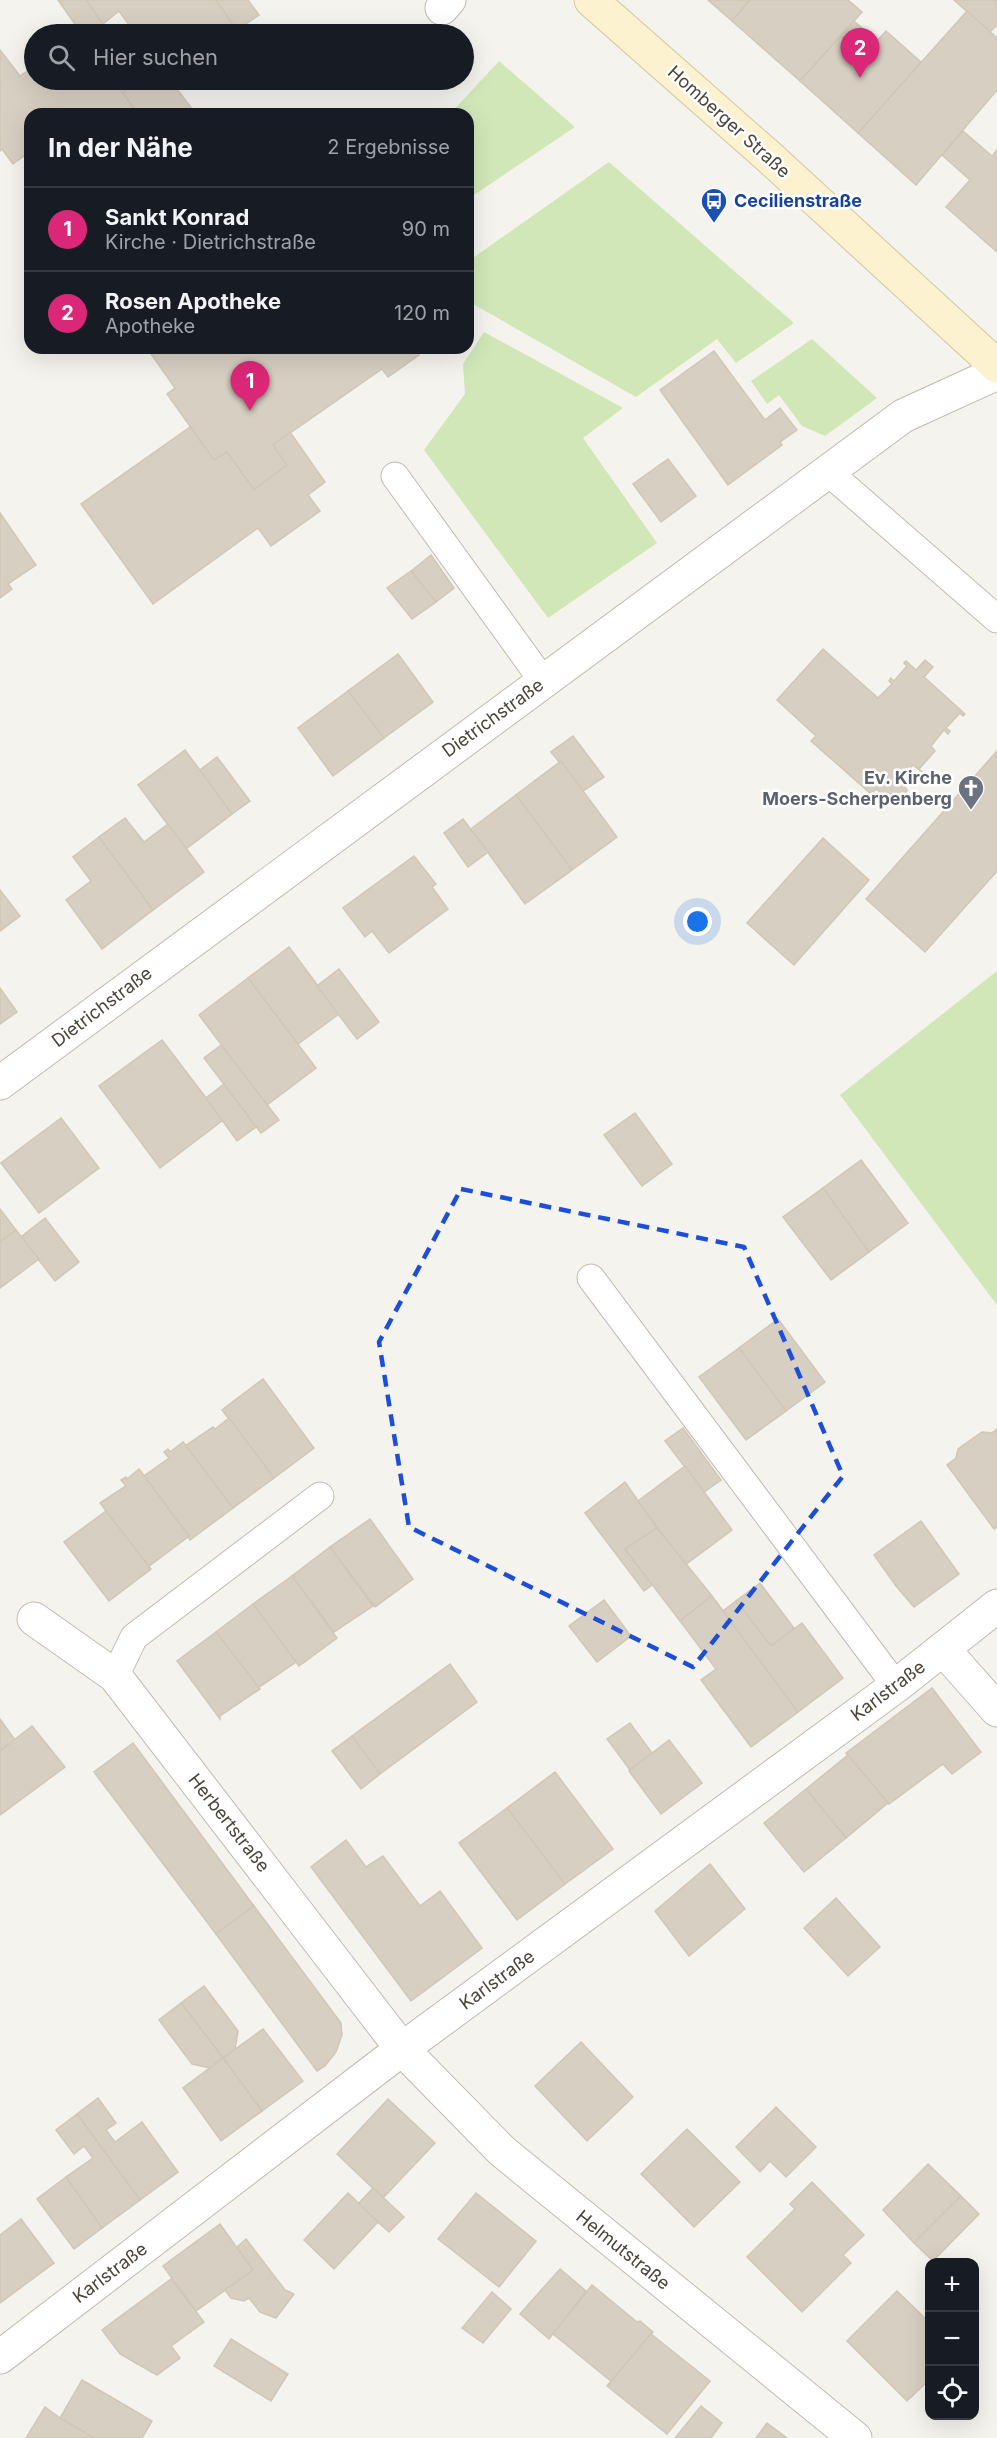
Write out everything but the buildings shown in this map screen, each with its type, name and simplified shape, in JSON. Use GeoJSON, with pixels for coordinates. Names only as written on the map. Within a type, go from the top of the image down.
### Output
{"type":"FeatureCollection","features":[{"type":"Feature","properties":{"kind":"main road","name":"Homberger Straße"},"geometry":{"type":"LineString","coordinates":[[591,0],[768,156],[997,366]]}},
{"type":"Feature","properties":{"kind":"street","name":"Dietrichstraße"},"geometry":{"type":"LineString","coordinates":[[0,1083],[903,416],[997,373]]}},
{"type":"Feature","properties":{"kind":"street","name":"Karlstraße"},"geometry":{"type":"LineString","coordinates":[[0,2357],[402,2049],[896,1686],[997,1606]]}},
{"type":"Feature","properties":{"kind":"street","name":"Herbertstraße"},"geometry":{"type":"LineString","coordinates":[[34,1619],[115,1676],[402,2049]]}},
{"type":"Feature","properties":{"kind":"street"},"geometry":{"type":"LineString","coordinates":[[943,1649],[997,1710]]}},
{"type":"Feature","properties":{"kind":"street","name":"Helmutstraße"},"geometry":{"type":"LineString","coordinates":[[402,2049],[502,2151],[855,2438]]}},
{"type":"Feature","properties":{"kind":"lane"},"geometry":{"type":"LineString","coordinates":[[827,471],[997,619]]}},
{"type":"Feature","properties":{"kind":"lane"},"geometry":{"type":"LineString","coordinates":[[395,476],[543,681]]}},
{"type":"Feature","properties":{"kind":"lane"},"geometry":{"type":"LineString","coordinates":[[591,1278],[896,1686]]}},
{"type":"Feature","properties":{"kind":"lane"},"geometry":{"type":"LineString","coordinates":[[115,1676],[134,1637],[320,1496]]}},
{"type":"Feature","properties":{"kind":"highlighted area"},"geometry":{"type":"Polygon","coordinates":[[[461,1189],[744,1247],[843,1476],[693,1667],[409,1527],[379,1342],[461,1189]]]}},
{"type":"Feature","properties":{"kind":"green space"},"geometry":{"type":"Polygon","coordinates":[[[499,61],[575,127],[474,195],[474,108],[456,108],[499,61]]]}},
{"type":"Feature","properties":{"kind":"green space"},"geometry":{"type":"Polygon","coordinates":[[[609,162],[794,323],[736,363],[717,339],[636,397],[474,305],[474,257],[609,162]]]}},
{"type":"Feature","properties":{"kind":"green space"},"geometry":{"type":"Polygon","coordinates":[[[484,332],[623,408],[583,438],[657,543],[548,618],[424,450],[465,394],[463,364],[470,354],[474,354],[474,347],[484,332]]]}},
{"type":"Feature","properties":{"kind":"green space"},"geometry":{"type":"Polygon","coordinates":[[[812,339],[877,398],[825,436],[802,426],[779,395],[767,404],[751,381],[812,339]]]}},
{"type":"Feature","properties":{"kind":"green space"},"geometry":{"type":"Polygon","coordinates":[[[997,971],[997,1305],[840,1095],[997,971]]]}},
{"type":"Feature","properties":{"kind":"place","name":"Rosen Apotheke"},"geometry":{"type":"Point","coordinates":[860,78]}},
{"type":"Feature","properties":{"kind":"place","name":"Cecilienstraße"},"geometry":{"type":"Point","coordinates":[714,224]}},
{"type":"Feature","properties":{"kind":"place","name":"Sankt Konrad"},"geometry":{"type":"Point","coordinates":[250,411]}},
{"type":"Feature","properties":{"kind":"place","name":"Ev. Kirche Moers-Scherpenberg"},"geometry":{"type":"Point","coordinates":[971,811]}}]}
